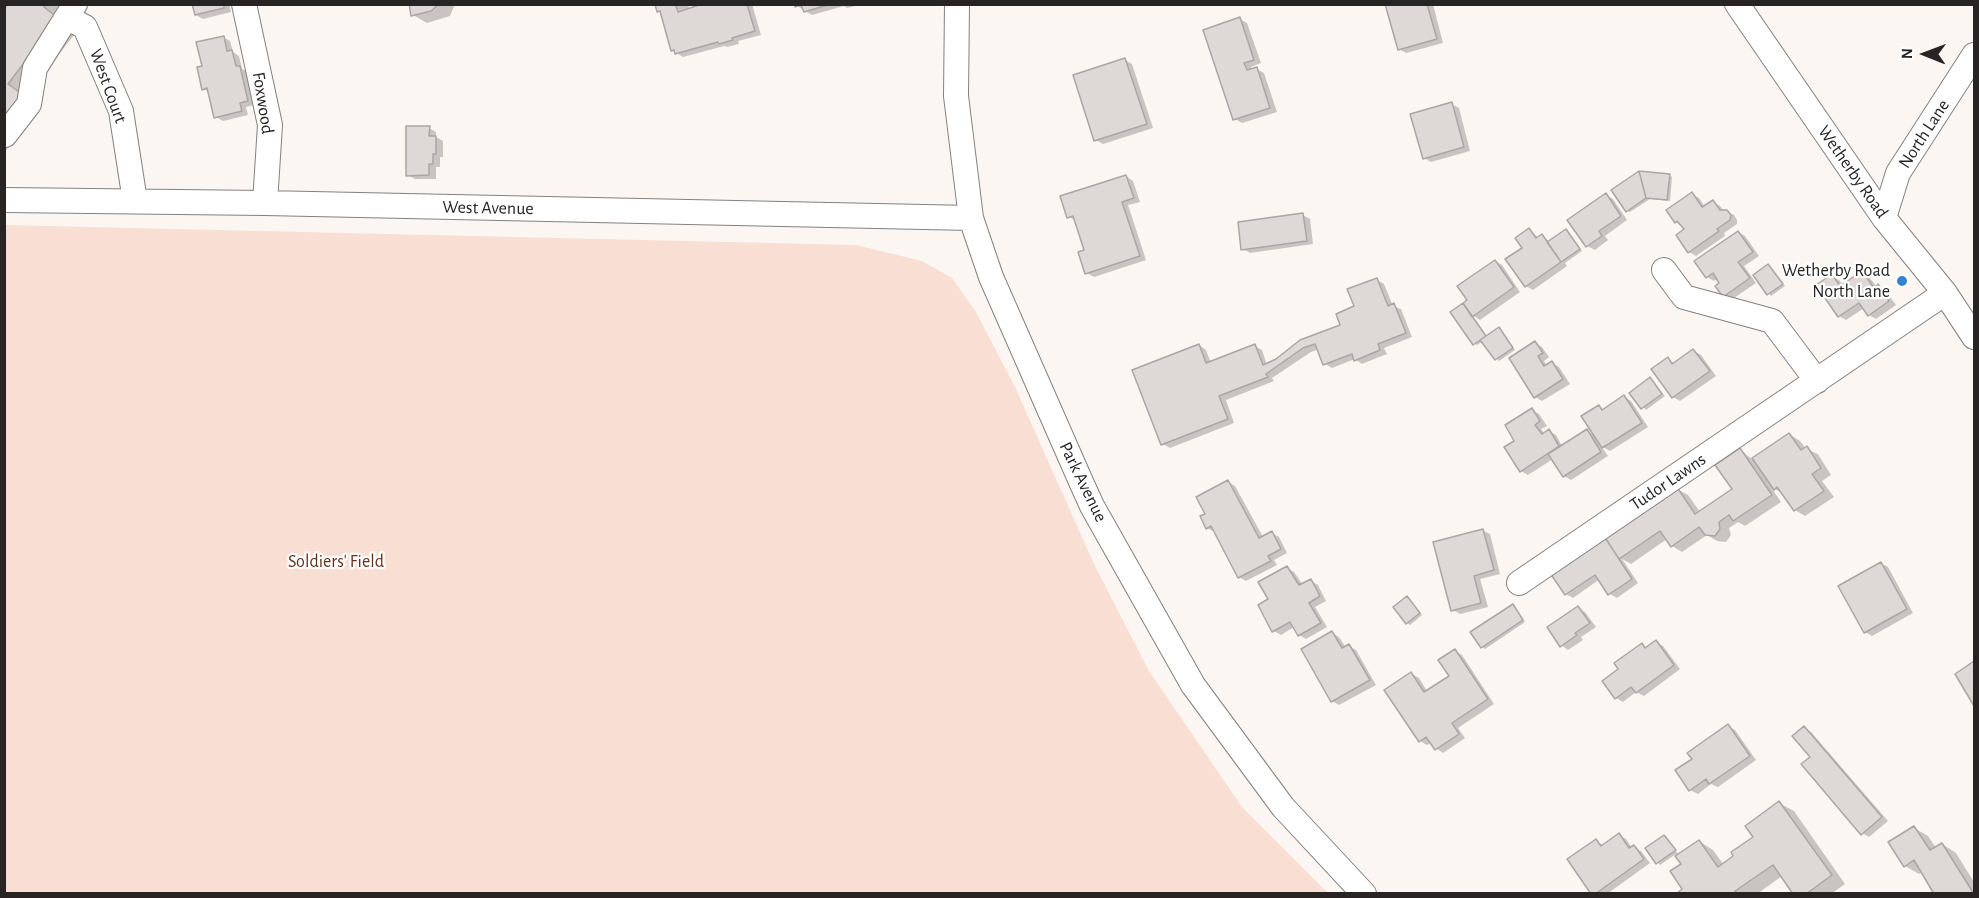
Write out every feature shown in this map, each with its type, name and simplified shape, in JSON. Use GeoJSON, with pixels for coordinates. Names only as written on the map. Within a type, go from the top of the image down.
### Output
{"type":"FeatureCollection","features":[{"type":"Feature","properties":{"kind":"street","name":"Foxwood"},"geometry":{"type":"LineString","coordinates":[[244,4],[270,125],[265,203]]}},
{"type":"Feature","properties":{"kind":"street","name":"Park Avenue"},"geometry":{"type":"LineString","coordinates":[[957,4],[956,96],[971,218],[991,277],[1092,506],[1193,685],[1283,807],[1364,894]]}},
{"type":"Feature","properties":{"kind":"street","name":"Wetherby Road"},"geometry":{"type":"LineString","coordinates":[[1737,4],[1884,218],[1946,293],[1974,337]]}},
{"type":"Feature","properties":{"kind":"street","name":"West Court"},"geometry":{"type":"LineString","coordinates":[[5,135],[29,104],[35,68],[71,11],[85,27],[121,111],[135,201]]}},
{"type":"Feature","properties":{"kind":"street","name":"North Lane"},"geometry":{"type":"LineString","coordinates":[[1884,218],[1898,173],[1974,55]]}},
{"type":"Feature","properties":{"kind":"street","name":"West Avenue"},"geometry":{"type":"LineString","coordinates":[[4,200],[265,203],[971,218]]}},
{"type":"Feature","properties":{"kind":"street"},"geometry":{"type":"LineString","coordinates":[[1664,270],[1684,297],[1772,321],[1816,381]]}},
{"type":"Feature","properties":{"kind":"street","name":"Tudor Lawns"},"geometry":{"type":"LineString","coordinates":[[1519,583],[1946,293]]}},
{"type":"Feature","properties":{"kind":"green space","name":"Soldiers' Field"},"geometry":{"type":"Polygon","coordinates":[[[5,225],[856,245],[922,261],[952,278],[976,312],[1015,387],[1094,564],[1149,671],[1242,807],[1328,893],[5,893],[5,225]]]}},
{"type":"Feature","properties":{"kind":"building"},"geometry":{"type":"Polygon","coordinates":[[[8,4],[46,4],[44,7],[58,18],[8,84],[22,94],[4,116],[4,9],[8,4]]]}},
{"type":"Feature","properties":{"kind":"building"},"geometry":{"type":"Polygon","coordinates":[[[192,4],[224,4],[224,8],[195,15],[192,4]]]}},
{"type":"Feature","properties":{"kind":"building"},"geometry":{"type":"Polygon","coordinates":[[[409,4],[439,4],[431,11],[411,16],[409,4]]]}},
{"type":"Feature","properties":{"kind":"building"},"geometry":{"type":"Polygon","coordinates":[[[655,4],[680,4],[676,6],[678,12],[702,4],[747,4],[755,31],[732,38],[733,40],[675,54],[674,50],[671,51],[660,11],[657,12],[655,4]]]}},
{"type":"Feature","properties":{"kind":"building"},"geometry":{"type":"Polygon","coordinates":[[[794,4],[831,4],[804,12],[801,5],[795,7],[794,4]]]}},
{"type":"Feature","properties":{"kind":"building"},"geometry":{"type":"Polygon","coordinates":[[[1385,4],[1427,4],[1437,39],[1398,50],[1385,4]]]}},
{"type":"Feature","properties":{"kind":"building"},"geometry":{"type":"Polygon","coordinates":[[[1240,17],[1254,60],[1244,63],[1247,70],[1257,67],[1270,108],[1233,120],[1203,30],[1240,17]]]}},
{"type":"Feature","properties":{"kind":"building"},"geometry":{"type":"Polygon","coordinates":[[[224,36],[227,51],[232,50],[236,66],[240,66],[248,101],[240,103],[242,111],[214,118],[207,88],[202,90],[197,67],[202,66],[196,42],[224,36]]]}},
{"type":"Feature","properties":{"kind":"building"},"geometry":{"type":"Polygon","coordinates":[[[1125,58],[1147,124],[1094,141],[1073,75],[1125,58]]]}},
{"type":"Feature","properties":{"kind":"building"},"geometry":{"type":"Polygon","coordinates":[[[1452,102],[1464,147],[1423,159],[1410,114],[1452,102]]]}},
{"type":"Feature","properties":{"kind":"building"},"geometry":{"type":"Polygon","coordinates":[[[406,126],[430,126],[429,136],[436,136],[436,154],[433,154],[433,164],[429,164],[429,175],[406,176],[406,126]]]}},
{"type":"Feature","properties":{"kind":"building"},"geometry":{"type":"Polygon","coordinates":[[[1639,171],[1670,174],[1667,200],[1646,198],[1639,171]]]}},
{"type":"Feature","properties":{"kind":"building"},"geometry":{"type":"Polygon","coordinates":[[[1639,171],[1646,198],[1626,212],[1611,190],[1639,171]]]}},
{"type":"Feature","properties":{"kind":"building"},"geometry":{"type":"Polygon","coordinates":[[[1126,175],[1134,198],[1122,202],[1140,256],[1085,274],[1078,252],[1084,250],[1073,216],[1067,218],[1060,196],[1126,175]]]}},
{"type":"Feature","properties":{"kind":"building"},"geometry":{"type":"Polygon","coordinates":[[[1692,192],[1702,207],[1713,200],[1720,210],[1727,210],[1731,215],[1730,220],[1717,229],[1719,231],[1688,253],[1676,235],[1684,229],[1677,221],[1675,223],[1666,210],[1692,192]]]}},
{"type":"Feature","properties":{"kind":"building"},"geometry":{"type":"Polygon","coordinates":[[[1606,193],[1621,216],[1599,231],[1602,236],[1586,247],[1567,220],[1606,193]]]}},
{"type":"Feature","properties":{"kind":"building"},"geometry":{"type":"Polygon","coordinates":[[[1303,213],[1307,241],[1241,250],[1238,222],[1303,213]]]}},
{"type":"Feature","properties":{"kind":"building"},"geometry":{"type":"Polygon","coordinates":[[[1529,228],[1536,238],[1542,234],[1561,262],[1525,287],[1505,259],[1522,248],[1515,238],[1529,228]]]}},
{"type":"Feature","properties":{"kind":"building"},"geometry":{"type":"Polygon","coordinates":[[[1566,229],[1580,249],[1561,262],[1547,242],[1566,229]]]}},
{"type":"Feature","properties":{"kind":"building"},"geometry":{"type":"Polygon","coordinates":[[[1738,231],[1753,252],[1738,262],[1750,278],[1723,297],[1715,286],[1719,283],[1713,273],[1706,278],[1694,261],[1738,231]]]}},
{"type":"Feature","properties":{"kind":"building"},"geometry":{"type":"Polygon","coordinates":[[[1495,260],[1514,287],[1472,317],[1463,303],[1467,300],[1457,286],[1495,260]]]}},
{"type":"Feature","properties":{"kind":"building"},"geometry":{"type":"Polygon","coordinates":[[[1768,264],[1783,284],[1767,295],[1753,275],[1768,264]]]}},
{"type":"Feature","properties":{"kind":"building"},"geometry":{"type":"Polygon","coordinates":[[[1862,271],[1874,288],[1878,284],[1889,301],[1868,316],[1859,303],[1838,317],[1816,285],[1832,274],[1840,286],[1862,271]]]}},
{"type":"Feature","properties":{"kind":"building"},"geometry":{"type":"Polygon","coordinates":[[[1377,278],[1388,306],[1394,303],[1406,333],[1378,344],[1380,350],[1354,361],[1352,354],[1323,365],[1315,344],[1303,348],[1266,374],[1268,377],[1219,396],[1228,419],[1161,445],[1132,370],[1199,344],[1206,363],[1255,344],[1263,365],[1276,359],[1300,340],[1340,325],[1336,314],[1354,306],[1347,289],[1377,278]]]}},
{"type":"Feature","properties":{"kind":"building"},"geometry":{"type":"Polygon","coordinates":[[[1463,303],[1486,336],[1473,345],[1450,312],[1463,303]]]}},
{"type":"Feature","properties":{"kind":"building"},"geometry":{"type":"Polygon","coordinates":[[[1499,327],[1513,348],[1495,360],[1480,340],[1499,327]]]}},
{"type":"Feature","properties":{"kind":"building"},"geometry":{"type":"Polygon","coordinates":[[[1535,341],[1543,353],[1538,356],[1544,366],[1552,361],[1563,379],[1534,398],[1509,358],[1535,341]]]}},
{"type":"Feature","properties":{"kind":"building"},"geometry":{"type":"Polygon","coordinates":[[[1693,349],[1710,371],[1672,398],[1651,369],[1668,357],[1672,364],[1693,349]]]}},
{"type":"Feature","properties":{"kind":"building"},"geometry":{"type":"Polygon","coordinates":[[[1650,377],[1662,394],[1641,409],[1629,393],[1650,377]]]}},
{"type":"Feature","properties":{"kind":"building"},"geometry":{"type":"Polygon","coordinates":[[[1624,395],[1642,423],[1602,448],[1581,416],[1599,405],[1602,410],[1624,395]]]}},
{"type":"Feature","properties":{"kind":"building"},"geometry":{"type":"Polygon","coordinates":[[[1532,408],[1540,421],[1535,425],[1542,434],[1549,429],[1559,446],[1520,472],[1504,447],[1514,441],[1505,425],[1532,408]]]}},
{"type":"Feature","properties":{"kind":"building"},"geometry":{"type":"Polygon","coordinates":[[[1587,429],[1601,452],[1563,477],[1548,454],[1587,429]]]}},
{"type":"Feature","properties":{"kind":"building"},"geometry":{"type":"Polygon","coordinates":[[[1789,433],[1801,450],[1807,446],[1821,468],[1812,474],[1824,491],[1794,511],[1777,487],[1774,490],[1752,458],[1789,433]]]}},
{"type":"Feature","properties":{"kind":"building"},"geometry":{"type":"Polygon","coordinates":[[[1740,448],[1772,495],[1733,521],[1729,515],[1719,522],[1720,529],[1715,536],[1705,535],[1699,527],[1671,547],[1660,531],[1619,559],[1604,536],[1677,487],[1695,514],[1732,489],[1715,465],[1740,448]]]}},
{"type":"Feature","properties":{"kind":"building"},"geometry":{"type":"Polygon","coordinates":[[[1228,480],[1259,538],[1272,531],[1281,549],[1268,556],[1271,561],[1238,578],[1211,526],[1206,529],[1200,516],[1205,514],[1196,497],[1228,480]]]}},
{"type":"Feature","properties":{"kind":"building"},"geometry":{"type":"Polygon","coordinates":[[[1483,529],[1494,570],[1474,576],[1481,603],[1451,611],[1433,542],[1483,529]]]}},
{"type":"Feature","properties":{"kind":"building"},"geometry":{"type":"Polygon","coordinates":[[[1604,536],[1632,579],[1608,595],[1595,575],[1565,595],[1550,573],[1604,536]]]}},
{"type":"Feature","properties":{"kind":"building"},"geometry":{"type":"Polygon","coordinates":[[[1881,562],[1907,609],[1864,633],[1838,586],[1881,562]]]}},
{"type":"Feature","properties":{"kind":"building"},"geometry":{"type":"Polygon","coordinates":[[[1287,566],[1299,585],[1311,579],[1320,596],[1309,603],[1321,623],[1298,636],[1290,622],[1272,632],[1258,605],[1268,599],[1258,582],[1287,566]]]}},
{"type":"Feature","properties":{"kind":"building"},"geometry":{"type":"Polygon","coordinates":[[[1407,596],[1420,613],[1406,624],[1393,607],[1407,596]]]}},
{"type":"Feature","properties":{"kind":"building"},"geometry":{"type":"Polygon","coordinates":[[[1513,604],[1523,620],[1481,648],[1470,632],[1513,604]]]}},
{"type":"Feature","properties":{"kind":"building"},"geometry":{"type":"Polygon","coordinates":[[[1578,606],[1590,623],[1560,647],[1547,627],[1578,606]]]}},
{"type":"Feature","properties":{"kind":"building"},"geometry":{"type":"Polygon","coordinates":[[[1332,631],[1342,648],[1349,644],[1370,680],[1331,702],[1301,649],[1332,631]]]}},
{"type":"Feature","properties":{"kind":"building"},"geometry":{"type":"Polygon","coordinates":[[[1656,640],[1674,665],[1636,693],[1631,687],[1615,699],[1602,681],[1618,669],[1614,663],[1642,643],[1645,648],[1656,640]]]}},
{"type":"Feature","properties":{"kind":"building"},"geometry":{"type":"Polygon","coordinates":[[[1455,649],[1488,699],[1452,723],[1459,734],[1435,750],[1426,737],[1419,742],[1384,690],[1411,672],[1424,692],[1449,676],[1438,660],[1455,649]]]}},
{"type":"Feature","properties":{"kind":"building"},"geometry":{"type":"Polygon","coordinates":[[[1974,661],[1974,706],[1955,674],[1974,661]]]}},
{"type":"Feature","properties":{"kind":"building"},"geometry":{"type":"Polygon","coordinates":[[[1728,724],[1750,756],[1709,784],[1706,779],[1689,791],[1675,770],[1692,759],[1687,753],[1728,724]]]}},
{"type":"Feature","properties":{"kind":"building"},"geometry":{"type":"Polygon","coordinates":[[[1804,726],[1882,817],[1861,835],[1801,764],[1810,757],[1792,736],[1804,726]]]}},
{"type":"Feature","properties":{"kind":"building"},"geometry":{"type":"Polygon","coordinates":[[[1779,801],[1832,875],[1806,894],[1793,894],[1773,865],[1735,891],[1737,894],[1676,894],[1682,889],[1670,871],[1681,864],[1675,856],[1699,840],[1718,867],[1733,856],[1731,852],[1753,837],[1745,826],[1779,801]]]}},
{"type":"Feature","properties":{"kind":"building"},"geometry":{"type":"Polygon","coordinates":[[[1914,826],[1930,850],[1942,843],[1974,894],[1934,894],[1914,860],[1904,867],[1888,842],[1914,826]]]}},
{"type":"Feature","properties":{"kind":"building"},"geometry":{"type":"Polygon","coordinates":[[[1619,833],[1629,848],[1634,845],[1644,859],[1595,894],[1591,894],[1567,859],[1596,839],[1601,846],[1619,833]]]}},
{"type":"Feature","properties":{"kind":"building"},"geometry":{"type":"Polygon","coordinates":[[[1664,835],[1676,850],[1656,864],[1645,848],[1664,835]]]}},
{"type":"Feature","properties":{"kind":"place","name":"Wetherby Road North Lane"},"geometry":{"type":"Point","coordinates":[1902,281]}}]}
